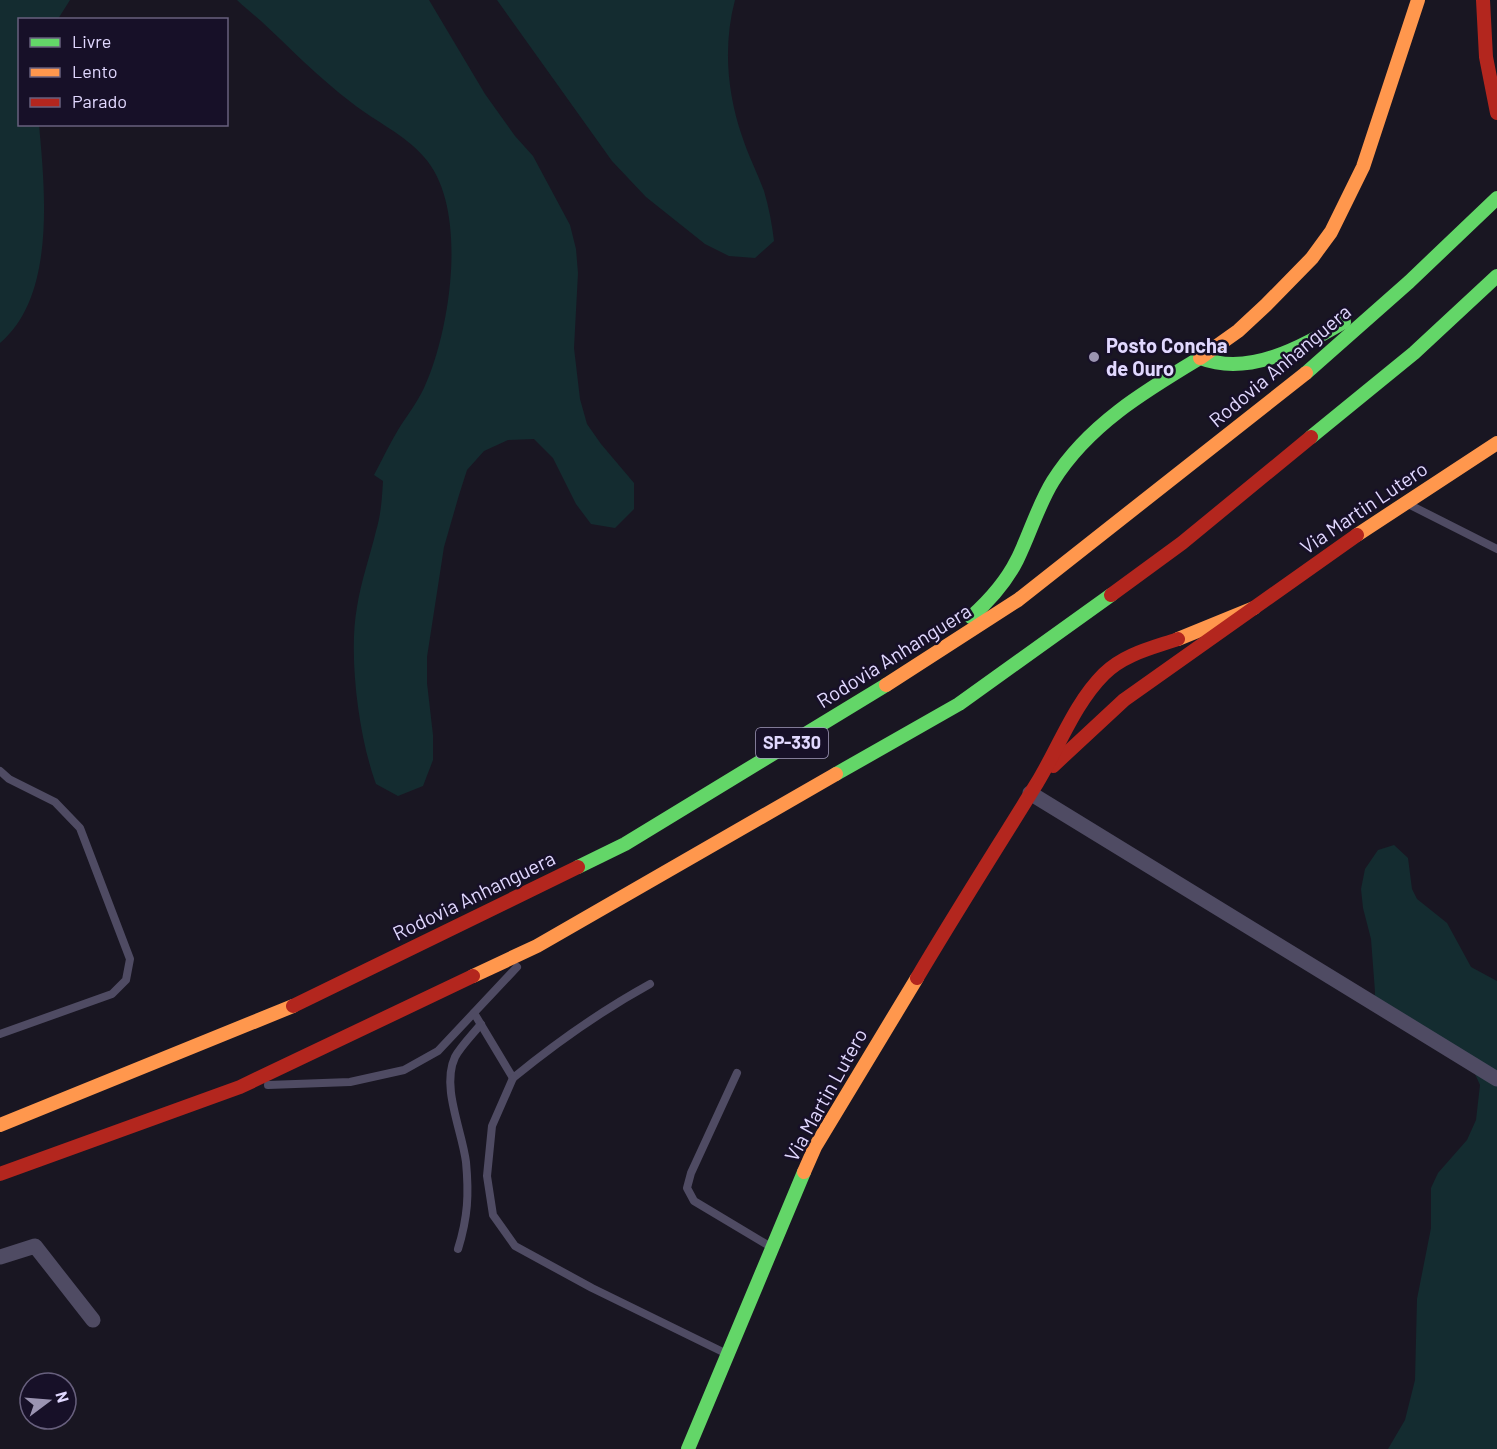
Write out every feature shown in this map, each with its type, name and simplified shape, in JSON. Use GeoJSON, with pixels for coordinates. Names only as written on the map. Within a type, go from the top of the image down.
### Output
{"type":"FeatureCollection","features":[{"type":"Feature","properties":{"kind":"main road"},"geometry":{"type":"LineString","coordinates":[[908,672],[988,602],[1011,572],[1052,481],[1076,449],[1143,392],[1200,358],[1238,331],[1312,258],[1330,232],[1364,167],[1418,0]]}},
{"type":"Feature","properties":{"kind":"main road"},"geometry":{"type":"LineString","coordinates":[[1483,0],[1485,52],[1490,91],[1497,113]]}},
{"type":"Feature","properties":{"kind":"main road","name":"Rodovia Anhanguera"},"geometry":{"type":"LineString","coordinates":[[0,1125],[301,1003],[615,849],[908,672],[1018,600],[1297,381],[1409,282],[1492,202]]}},
{"type":"Feature","properties":{"kind":"main road","name":"SP-330"},"geometry":{"type":"LineString","coordinates":[[0,1174],[240,1087],[537,946],[959,704],[1182,543],[1414,353],[1497,276]]}},
{"type":"Feature","properties":{"kind":"main road"},"geometry":{"type":"LineString","coordinates":[[1200,358],[1233,365],[1254,362],[1311,342],[1409,282]]}},
{"type":"Feature","properties":{"kind":"main road","name":"Via Martin Lutero"},"geometry":{"type":"LineString","coordinates":[[1034,787],[1129,697],[1405,503],[1497,443]]}},
{"type":"Feature","properties":{"kind":"main road","name":"Via Martin Lutero"},"geometry":{"type":"LineString","coordinates":[[688,1449],[815,1147],[985,864],[1034,787],[1082,702],[1103,675],[1116,664],[1134,654],[1184,637],[1254,608]]}},
{"type":"Feature","properties":{"kind":"main road"},"geometry":{"type":"LineString","coordinates":[[1103,675],[1110,691],[1129,697],[1133,684],[1130,675],[1116,664]]}},
{"type":"Feature","properties":{"kind":"street"},"geometry":{"type":"LineString","coordinates":[[1034,787],[1497,1079]]}},
{"type":"Feature","properties":{"kind":"street"},"geometry":{"type":"LineString","coordinates":[[0,1257],[35,1246],[93,1320]]}},
{"type":"Feature","properties":{"kind":"lane"},"geometry":{"type":"LineString","coordinates":[[1405,503],[1497,549]]}},
{"type":"Feature","properties":{"kind":"lane"},"geometry":{"type":"LineString","coordinates":[[0,771],[55,802],[80,828],[130,959],[126,980],[112,993],[0,1034]]}},
{"type":"Feature","properties":{"kind":"lane"},"geometry":{"type":"LineString","coordinates":[[240,1087],[350,1082],[404,1070],[438,1051],[537,946]]}},
{"type":"Feature","properties":{"kind":"lane"},"geometry":{"type":"LineString","coordinates":[[650,984],[602,1011],[555,1044],[513,1078],[492,1126],[487,1176],[493,1215],[515,1246],[592,1288],[727,1354]]}},
{"type":"Feature","properties":{"kind":"lane"},"geometry":{"type":"LineString","coordinates":[[474,1013],[513,1078]]}},
{"type":"Feature","properties":{"kind":"lane"},"geometry":{"type":"LineString","coordinates":[[458,1249],[466,1221],[468,1191],[466,1160],[449,1087],[455,1057],[482,1024]]}},
{"type":"Feature","properties":{"kind":"lane"},"geometry":{"type":"LineString","coordinates":[[737,1072],[691,1173],[687,1188],[694,1201],[772,1247]]}},
{"type":"Feature","properties":{"kind":"lane"},"geometry":{"type":"LineString","coordinates":[[0,1180],[43,1159]]}},
{"type":"Feature","properties":{"kind":"green space"},"geometry":{"type":"Polygon","coordinates":[[[0,0],[70,0],[59,18],[18,18],[18,126],[39,126],[43,180],[43,241],[39,271],[31,298],[18,323],[0,343],[0,0]]]}},
{"type":"Feature","properties":{"kind":"green space"},"geometry":{"type":"Polygon","coordinates":[[[237,0],[429,0],[485,94],[515,136],[533,156],[570,225],[576,249],[578,273],[574,348],[580,399],[587,424],[634,483],[634,509],[615,528],[591,524],[576,504],[553,458],[534,439],[508,440],[484,451],[467,470],[444,547],[427,657],[433,760],[423,786],[398,796],[376,784],[370,765],[357,697],[355,627],[361,588],[381,506],[383,481],[374,475],[424,388],[433,364],[448,304],[451,238],[447,207],[438,179],[416,149],[340,93],[237,0]]]}},
{"type":"Feature","properties":{"kind":"green space"},"geometry":{"type":"Polygon","coordinates":[[[497,0],[735,0],[728,51],[730,85],[742,136],[764,191],[774,241],[755,258],[729,256],[705,244],[646,197],[612,161],[497,0]]]}},
{"type":"Feature","properties":{"kind":"green space"},"geometry":{"type":"Polygon","coordinates":[[[1394,845],[1408,858],[1412,889],[1417,899],[1447,923],[1471,967],[1497,981],[1497,1449],[1388,1449],[1405,1420],[1415,1380],[1417,1299],[1431,1228],[1431,1188],[1438,1173],[1467,1140],[1476,1120],[1480,1085],[1471,1065],[1374,1003],[1371,939],[1361,889],[1365,869],[1378,850],[1394,845]]]}},
{"type":"Feature","properties":{"kind":"traffic: fast"},"geometry":{"type":"LineString","coordinates":[[1306,373],[1409,282],[1497,198]]}},
{"type":"Feature","properties":{"kind":"traffic: fast"},"geometry":{"type":"LineString","coordinates":[[1311,437],[1414,353],[1497,276]]}},
{"type":"Feature","properties":{"kind":"traffic: fast"},"geometry":{"type":"LineString","coordinates":[[971,617],[997,591],[1013,568],[1053,481],[1067,461],[1100,426],[1159,383],[1200,358],[1219,363],[1256,362],[1293,349],[1344,322]]}},
{"type":"Feature","properties":{"kind":"traffic: fast"},"geometry":{"type":"LineString","coordinates":[[836,774],[959,704],[1111,595]]}},
{"type":"Feature","properties":{"kind":"traffic: fast"},"geometry":{"type":"LineString","coordinates":[[578,867],[625,844],[886,685]]}},
{"type":"Feature","properties":{"kind":"traffic: fast"},"geometry":{"type":"LineString","coordinates":[[688,1449],[804,1172]]}},
{"type":"Feature","properties":{"kind":"traffic: slow"},"geometry":{"type":"LineString","coordinates":[[1200,358],[1238,331],[1266,305],[1312,258],[1331,232],[1363,167],[1418,0]]}},
{"type":"Feature","properties":{"kind":"traffic: slow"},"geometry":{"type":"LineString","coordinates":[[886,685],[1018,600],[1306,373]]}},
{"type":"Feature","properties":{"kind":"traffic: slow"},"geometry":{"type":"LineString","coordinates":[[1357,535],[1497,443]]}},
{"type":"Feature","properties":{"kind":"traffic: slow"},"geometry":{"type":"LineString","coordinates":[[1178,639],[1254,608]]}},
{"type":"Feature","properties":{"kind":"traffic: slow"},"geometry":{"type":"LineString","coordinates":[[473,976],[537,946],[836,774]]}},
{"type":"Feature","properties":{"kind":"traffic: slow"},"geometry":{"type":"LineString","coordinates":[[804,1172],[815,1147],[917,978]]}},
{"type":"Feature","properties":{"kind":"traffic: slow"},"geometry":{"type":"LineString","coordinates":[[0,1125],[293,1006]]}},
{"type":"Feature","properties":{"kind":"traffic: jam"},"geometry":{"type":"LineString","coordinates":[[1483,0],[1486,57],[1497,113]]}},
{"type":"Feature","properties":{"kind":"traffic: jam"},"geometry":{"type":"LineString","coordinates":[[1111,595],[1182,543],[1311,437]]}},
{"type":"Feature","properties":{"kind":"traffic: jam"},"geometry":{"type":"LineString","coordinates":[[1053,766],[1124,700],[1357,535]]}},
{"type":"Feature","properties":{"kind":"traffic: jam"},"geometry":{"type":"LineString","coordinates":[[917,978],[1037,783],[1075,712],[1093,686],[1120,661],[1178,639]]}},
{"type":"Feature","properties":{"kind":"traffic: jam"},"geometry":{"type":"LineString","coordinates":[[293,1006],[578,867]]}},
{"type":"Feature","properties":{"kind":"traffic: jam"},"geometry":{"type":"LineString","coordinates":[[0,1174],[240,1087],[473,976]]}},
{"type":"Feature","properties":{"kind":"place","name":"Posto Concha de Ouro"},"geometry":{"type":"Point","coordinates":[1094,357]}}]}
